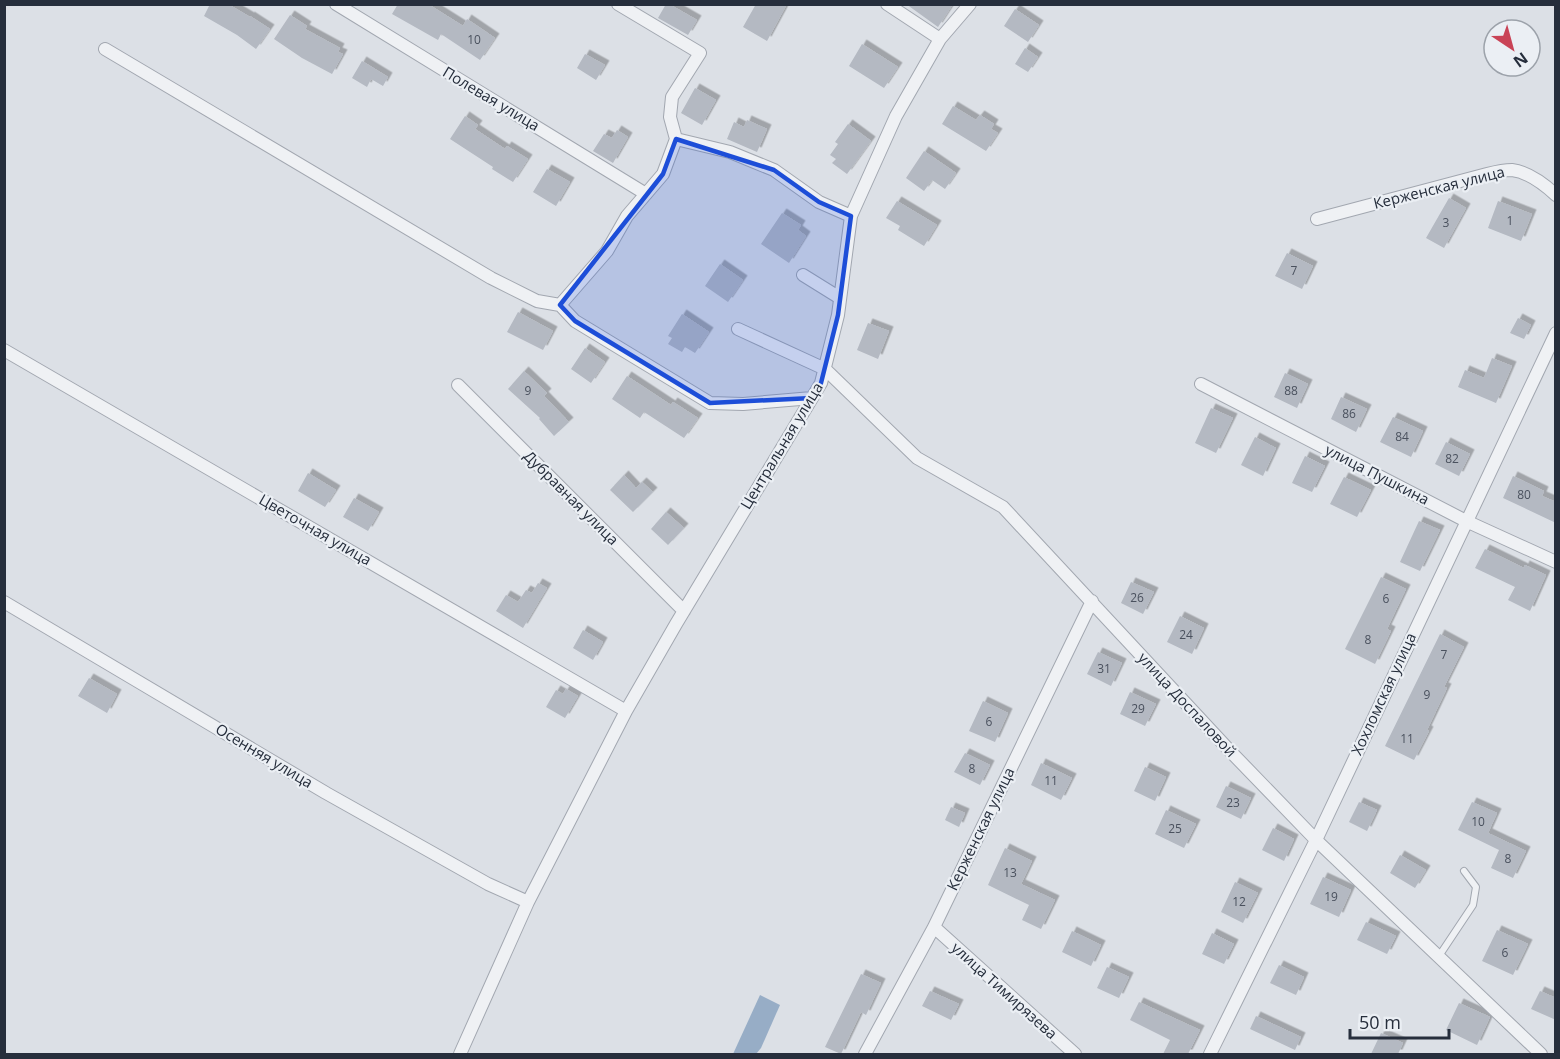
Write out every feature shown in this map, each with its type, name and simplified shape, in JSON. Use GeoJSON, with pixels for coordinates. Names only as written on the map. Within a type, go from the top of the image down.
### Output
{"type":"FeatureCollection","features":[{"type":"Feature","properties":{"kind":"street","name":"Полевая улица"},"geometry":{"type":"LineString","coordinates":[[336,4],[646,194]]}},
{"type":"Feature","properties":{"kind":"street"},"geometry":{"type":"LineString","coordinates":[[560,305],[607,251],[627,216],[663,174],[676,139],[670,117],[672,97],[700,53],[618,4]]}},
{"type":"Feature","properties":{"kind":"street"},"geometry":{"type":"LineString","coordinates":[[887,4],[940,39]]}},
{"type":"Feature","properties":{"kind":"street","name":"Центральная улица"},"geometry":{"type":"LineString","coordinates":[[460,1054],[528,902],[626,711],[821,382],[838,315],[850,216],[896,116],[940,39],[970,4]]}},
{"type":"Feature","properties":{"kind":"street"},"geometry":{"type":"LineString","coordinates":[[105,49],[491,278],[537,301],[560,305],[575,321],[710,403],[743,404],[812,398]]}},
{"type":"Feature","properties":{"kind":"street"},"geometry":{"type":"LineString","coordinates":[[676,139],[730,152],[774,170],[819,202],[850,216]]}},
{"type":"Feature","properties":{"kind":"street","name":"Керженская улица"},"geometry":{"type":"LineString","coordinates":[[1317,219],[1487,174],[1512,170],[1531,176],[1556,195]]}},
{"type":"Feature","properties":{"kind":"street"},"geometry":{"type":"LineString","coordinates":[[803,275],[840,298]]}},
{"type":"Feature","properties":{"kind":"street","name":"улица Доспаловой"},"geometry":{"type":"LineString","coordinates":[[738,329],[825,369],[917,458],[1003,507],[1316,840],[1542,1054]]}},
{"type":"Feature","properties":{"kind":"street","name":"Хохломская улица"},"geometry":{"type":"LineString","coordinates":[[1210,1054],[1316,840],[1556,333]]}},
{"type":"Feature","properties":{"kind":"street","name":"Цветочная улица"},"geometry":{"type":"LineString","coordinates":[[4,350],[626,711]]}},
{"type":"Feature","properties":{"kind":"street","name":"улица Пушкина"},"geometry":{"type":"LineString","coordinates":[[1202,384],[1466,521],[1556,562]]}},
{"type":"Feature","properties":{"kind":"street","name":"Дубравная улица"},"geometry":{"type":"LineString","coordinates":[[458,385],[684,611]]}},
{"type":"Feature","properties":{"kind":"street","name":"Керженская улица"},"geometry":{"type":"LineString","coordinates":[[865,1054],[934,927],[1092,601]]}},
{"type":"Feature","properties":{"kind":"street","name":"Осенняя улица"},"geometry":{"type":"LineString","coordinates":[[4,602],[326,792],[488,884],[528,902]]}},
{"type":"Feature","properties":{"kind":"street","name":"улица Тимирязева"},"geometry":{"type":"LineString","coordinates":[[934,927],[1075,1054]]}},
{"type":"Feature","properties":{"kind":"lane"},"geometry":{"type":"LineString","coordinates":[[1438,957],[1473,905],[1476,887],[1464,871]]}},
{"type":"Feature","properties":{"kind":"highlighted area"},"geometry":{"type":"Polygon","coordinates":[[[676,139],[774,170],[819,202],[851,216],[838,315],[821,383],[812,398],[710,403],[575,321],[560,305],[663,174],[676,139]]]}},
{"type":"Feature","properties":{"kind":"water"},"geometry":{"type":"Polygon","coordinates":[[[760,995],[780,1005],[761,1048],[756,1054],[733,1054],[760,995]]]}},
{"type":"Feature","properties":{"kind":"building"},"geometry":{"type":"Polygon","coordinates":[[[210,4],[228,4],[270,29],[256,49],[204,16],[210,4]]]}},
{"type":"Feature","properties":{"kind":"building"},"geometry":{"type":"Polygon","coordinates":[[[398,4],[428,4],[463,26],[467,19],[495,38],[480,60],[441,34],[438,40],[392,14],[398,4]]]}},
{"type":"Feature","properties":{"kind":"building"},"geometry":{"type":"Polygon","coordinates":[[[666,4],[697,20],[688,35],[658,18],[666,4]]]}},
{"type":"Feature","properties":{"kind":"building"},"geometry":{"type":"Polygon","coordinates":[[[756,4],[787,4],[767,41],[743,27],[756,4]]]}},
{"type":"Feature","properties":{"kind":"building"},"geometry":{"type":"Polygon","coordinates":[[[906,4],[953,4],[938,27],[906,4]]]}},
{"type":"Feature","properties":{"kind":"building"},"geometry":{"type":"Polygon","coordinates":[[[1015,9],[1039,25],[1028,42],[1004,26],[1015,9]]]}},
{"type":"Feature","properties":{"kind":"building"},"geometry":{"type":"Polygon","coordinates":[[[290,15],[307,26],[305,29],[340,48],[338,52],[343,54],[332,74],[302,58],[274,39],[290,15]]]}},
{"type":"Feature","properties":{"kind":"building"},"geometry":{"type":"Polygon","coordinates":[[[862,44],[898,67],[884,88],[849,66],[862,44]]]}},
{"type":"Feature","properties":{"kind":"building"},"geometry":{"type":"Polygon","coordinates":[[[1025,48],[1038,57],[1028,72],[1015,64],[1025,48]]]}},
{"type":"Feature","properties":{"kind":"building"},"geometry":{"type":"Polygon","coordinates":[[[585,54],[605,65],[596,80],[577,68],[585,54]]]}},
{"type":"Feature","properties":{"kind":"building"},"geometry":{"type":"Polygon","coordinates":[[[362,61],[388,77],[383,86],[371,79],[367,87],[352,78],[362,61]]]}},
{"type":"Feature","properties":{"kind":"building"},"geometry":{"type":"Polygon","coordinates":[[[695,88],[716,100],[702,125],[681,113],[695,88]]]}},
{"type":"Feature","properties":{"kind":"building"},"geometry":{"type":"Polygon","coordinates":[[[953,106],[976,120],[980,115],[994,124],[991,129],[998,133],[986,151],[942,124],[953,106]]]}},
{"type":"Feature","properties":{"kind":"building"},"geometry":{"type":"Polygon","coordinates":[[[465,116],[478,125],[475,129],[505,149],[507,146],[528,159],[513,182],[450,139],[465,116]]]}},
{"type":"Feature","properties":{"kind":"building"},"geometry":{"type":"Polygon","coordinates":[[[747,120],[767,129],[757,152],[727,139],[734,122],[744,127],[747,120]]]}},
{"type":"Feature","properties":{"kind":"building"},"geometry":{"type":"Polygon","coordinates":[[[848,124],[871,141],[847,174],[832,163],[836,159],[830,155],[838,144],[835,142],[848,124]]]}},
{"type":"Feature","properties":{"kind":"building"},"geometry":{"type":"Polygon","coordinates":[[[617,130],[628,137],[613,163],[593,151],[604,134],[612,138],[617,130]]]}},
{"type":"Feature","properties":{"kind":"building"},"geometry":{"type":"Polygon","coordinates":[[[924,151],[956,173],[945,189],[932,180],[924,191],[906,178],[924,151]]]}},
{"type":"Feature","properties":{"kind":"building"},"geometry":{"type":"Polygon","coordinates":[[[547,169],[570,182],[556,206],[533,192],[547,169]]]}},
{"type":"Feature","properties":{"kind":"building"},"geometry":{"type":"Polygon","coordinates":[[[1449,198],[1466,208],[1444,248],[1426,238],[1449,198]]]}},
{"type":"Feature","properties":{"kind":"building"},"geometry":{"type":"Polygon","coordinates":[[[897,201],[937,225],[924,246],[898,230],[900,226],[886,218],[897,201]]]}},
{"type":"Feature","properties":{"kind":"building"},"geometry":{"type":"Polygon","coordinates":[[[1498,201],[1532,214],[1521,241],[1488,228],[1498,201]]]}},
{"type":"Feature","properties":{"kind":"building"},"geometry":{"type":"Polygon","coordinates":[[[782,213],[801,225],[798,230],[806,236],[789,263],[761,244],[782,213]]]}},
{"type":"Feature","properties":{"kind":"building"},"geometry":{"type":"Polygon","coordinates":[[[1287,253],[1313,266],[1302,289],[1275,276],[1287,253]]]}},
{"type":"Feature","properties":{"kind":"building"},"geometry":{"type":"Polygon","coordinates":[[[720,264],[743,280],[728,302],[705,286],[720,264]]]}},
{"type":"Feature","properties":{"kind":"building"},"geometry":{"type":"Polygon","coordinates":[[[518,312],[553,331],[543,350],[507,332],[518,312]]]}},
{"type":"Feature","properties":{"kind":"building"},"geometry":{"type":"Polygon","coordinates":[[[682,314],[709,332],[695,353],[685,347],[682,352],[668,344],[672,338],[668,336],[682,314]]]}},
{"type":"Feature","properties":{"kind":"building"},"geometry":{"type":"Polygon","coordinates":[[[1518,318],[1531,325],[1524,339],[1510,333],[1518,318]]]}},
{"type":"Feature","properties":{"kind":"building"},"geometry":{"type":"Polygon","coordinates":[[[868,323],[889,331],[878,359],[857,350],[868,323]]]}},
{"type":"Feature","properties":{"kind":"building"},"geometry":{"type":"Polygon","coordinates":[[[585,348],[605,362],[591,383],[571,369],[585,348]]]}},
{"type":"Feature","properties":{"kind":"building"},"geometry":{"type":"Polygon","coordinates":[[[1492,358],[1512,366],[1496,403],[1458,387],[1465,370],[1484,378],[1492,358]]]}},
{"type":"Feature","properties":{"kind":"building"},"geometry":{"type":"Polygon","coordinates":[[[524,371],[547,393],[544,396],[569,422],[554,436],[540,418],[508,389],[524,371]]]}},
{"type":"Feature","properties":{"kind":"building"},"geometry":{"type":"Polygon","coordinates":[[[1285,373],[1308,384],[1297,408],[1274,397],[1285,373]]]}},
{"type":"Feature","properties":{"kind":"building"},"geometry":{"type":"Polygon","coordinates":[[[627,376],[671,405],[673,402],[698,418],[684,438],[644,412],[640,418],[612,399],[627,376]]]}},
{"type":"Feature","properties":{"kind":"building"},"geometry":{"type":"Polygon","coordinates":[[[1341,397],[1367,409],[1356,432],[1331,419],[1341,397]]]}},
{"type":"Feature","properties":{"kind":"building"},"geometry":{"type":"Polygon","coordinates":[[[1211,408],[1233,418],[1216,453],[1195,443],[1211,408]]]}},
{"type":"Feature","properties":{"kind":"building"},"geometry":{"type":"Polygon","coordinates":[[[1393,417],[1423,431],[1411,457],[1380,442],[1393,417]]]}},
{"type":"Feature","properties":{"kind":"building"},"geometry":{"type":"Polygon","coordinates":[[[1255,437],[1276,448],[1263,476],[1241,465],[1255,437]]]}},
{"type":"Feature","properties":{"kind":"building"},"geometry":{"type":"Polygon","coordinates":[[[1446,442],[1470,454],[1459,476],[1435,464],[1446,442]]]}},
{"type":"Feature","properties":{"kind":"building"},"geometry":{"type":"Polygon","coordinates":[[[1305,456],[1325,466],[1312,492],[1292,483],[1305,456]]]}},
{"type":"Feature","properties":{"kind":"building"},"geometry":{"type":"Polygon","coordinates":[[[308,473],[336,490],[325,507],[298,491],[308,473]]]}},
{"type":"Feature","properties":{"kind":"building"},"geometry":{"type":"Polygon","coordinates":[[[624,475],[636,488],[642,482],[653,492],[633,512],[610,490],[624,475]]]}},
{"type":"Feature","properties":{"kind":"building"},"geometry":{"type":"Polygon","coordinates":[[[1513,476],[1544,491],[1542,496],[1556,502],[1556,523],[1503,498],[1513,476]]]}},
{"type":"Feature","properties":{"kind":"building"},"geometry":{"type":"Polygon","coordinates":[[[1344,477],[1371,490],[1357,517],[1330,504],[1344,477]]]}},
{"type":"Feature","properties":{"kind":"building"},"geometry":{"type":"Polygon","coordinates":[[[354,498],[379,512],[368,531],[343,517],[354,498]]]}},
{"type":"Feature","properties":{"kind":"building"},"geometry":{"type":"Polygon","coordinates":[[[666,512],[684,528],[668,545],[651,529],[666,512]]]}},
{"type":"Feature","properties":{"kind":"building"},"geometry":{"type":"Polygon","coordinates":[[[1419,521],[1440,530],[1420,571],[1400,562],[1419,521]]]}},
{"type":"Feature","properties":{"kind":"building"},"geometry":{"type":"Polygon","coordinates":[[[1485,549],[1524,568],[1525,565],[1546,575],[1530,611],[1508,600],[1515,587],[1475,568],[1485,549]]]}},
{"type":"Feature","properties":{"kind":"building"},"geometry":{"type":"Polygon","coordinates":[[[1381,577],[1406,589],[1387,629],[1391,631],[1375,664],[1345,649],[1381,577]]]}},
{"type":"Feature","properties":{"kind":"building"},"geometry":{"type":"Polygon","coordinates":[[[1131,582],[1154,592],[1143,614],[1121,603],[1131,582]]]}},
{"type":"Feature","properties":{"kind":"building"},"geometry":{"type":"Polygon","coordinates":[[[538,583],[547,588],[523,628],[496,611],[506,595],[518,602],[526,590],[532,593],[538,583]]]}},
{"type":"Feature","properties":{"kind":"building"},"geometry":{"type":"Polygon","coordinates":[[[1180,616],[1204,628],[1192,654],[1167,642],[1180,616]]]}},
{"type":"Feature","properties":{"kind":"building"},"geometry":{"type":"Polygon","coordinates":[[[583,630],[603,642],[593,660],[573,648],[583,630]]]}},
{"type":"Feature","properties":{"kind":"building"},"geometry":{"type":"Polygon","coordinates":[[[1440,634],[1464,647],[1444,687],[1447,688],[1414,760],[1385,746],[1440,634]]]}},
{"type":"Feature","properties":{"kind":"building"},"geometry":{"type":"Polygon","coordinates":[[[1098,652],[1122,663],[1111,686],[1087,674],[1098,652]]]}},
{"type":"Feature","properties":{"kind":"building"},"geometry":{"type":"Polygon","coordinates":[[[89,678],[117,694],[107,713],[78,696],[89,678]]]}},
{"type":"Feature","properties":{"kind":"building"},"geometry":{"type":"Polygon","coordinates":[[[566,689],[578,696],[565,718],[546,707],[556,690],[563,694],[566,689]]]}},
{"type":"Feature","properties":{"kind":"building"},"geometry":{"type":"Polygon","coordinates":[[[1130,692],[1156,704],[1145,726],[1120,714],[1130,692]]]}},
{"type":"Feature","properties":{"kind":"building"},"geometry":{"type":"Polygon","coordinates":[[[983,701],[1008,713],[995,742],[969,731],[983,701]]]}},
{"type":"Feature","properties":{"kind":"building"},"geometry":{"type":"Polygon","coordinates":[[[965,753],[990,765],[980,785],[954,772],[965,753]]]}},
{"type":"Feature","properties":{"kind":"building"},"geometry":{"type":"Polygon","coordinates":[[[1041,763],[1072,778],[1061,800],[1031,785],[1041,763]]]}},
{"type":"Feature","properties":{"kind":"building"},"geometry":{"type":"Polygon","coordinates":[[[1145,767],[1166,777],[1155,801],[1134,791],[1145,767]]]}},
{"type":"Feature","properties":{"kind":"building"},"geometry":{"type":"Polygon","coordinates":[[[1226,786],[1251,798],[1241,819],[1216,807],[1226,786]]]}},
{"type":"Feature","properties":{"kind":"building"},"geometry":{"type":"Polygon","coordinates":[[[1359,802],[1377,810],[1367,831],[1349,822],[1359,802]]]}},
{"type":"Feature","properties":{"kind":"building"},"geometry":{"type":"Polygon","coordinates":[[[1472,802],[1497,813],[1488,833],[1526,851],[1513,878],[1491,868],[1499,850],[1458,830],[1472,802]]]}},
{"type":"Feature","properties":{"kind":"building"},"geometry":{"type":"Polygon","coordinates":[[[951,807],[965,813],[959,827],[945,820],[951,807]]]}},
{"type":"Feature","properties":{"kind":"building"},"geometry":{"type":"Polygon","coordinates":[[[1166,810],[1196,824],[1184,848],[1155,834],[1166,810]]]}},
{"type":"Feature","properties":{"kind":"building"},"geometry":{"type":"Polygon","coordinates":[[[1273,828],[1294,839],[1284,861],[1262,850],[1273,828]]]}},
{"type":"Feature","properties":{"kind":"building"},"geometry":{"type":"Polygon","coordinates":[[[1005,848],[1032,861],[1021,884],[1055,900],[1041,929],[1022,920],[1029,905],[988,885],[1005,848]]]}},
{"type":"Feature","properties":{"kind":"building"},"geometry":{"type":"Polygon","coordinates":[[[1400,855],[1426,870],[1415,888],[1390,873],[1400,855]]]}},
{"type":"Feature","properties":{"kind":"building"},"geometry":{"type":"Polygon","coordinates":[[[1323,877],[1351,890],[1339,917],[1310,904],[1323,877]]]}},
{"type":"Feature","properties":{"kind":"building"},"geometry":{"type":"Polygon","coordinates":[[[1235,882],[1258,893],[1243,923],[1221,912],[1235,882]]]}},
{"type":"Feature","properties":{"kind":"building"},"geometry":{"type":"Polygon","coordinates":[[[1366,922],[1396,936],[1387,954],[1357,940],[1366,922]]]}},
{"type":"Feature","properties":{"kind":"building"},"geometry":{"type":"Polygon","coordinates":[[[1497,930],[1528,944],[1513,975],[1482,961],[1497,930]]]}},
{"type":"Feature","properties":{"kind":"building"},"geometry":{"type":"Polygon","coordinates":[[[1072,931],[1101,945],[1091,966],[1062,952],[1072,931]]]}},
{"type":"Feature","properties":{"kind":"building"},"geometry":{"type":"Polygon","coordinates":[[[1212,933],[1234,944],[1224,964],[1202,954],[1212,933]]]}},
{"type":"Feature","properties":{"kind":"building"},"geometry":{"type":"Polygon","coordinates":[[[1279,965],[1304,977],[1296,995],[1270,983],[1279,965]]]}},
{"type":"Feature","properties":{"kind":"building"},"geometry":{"type":"Polygon","coordinates":[[[1107,967],[1129,977],[1119,998],[1097,988],[1107,967]]]}},
{"type":"Feature","properties":{"kind":"building"},"geometry":{"type":"Polygon","coordinates":[[[861,974],[881,983],[866,1015],[861,1012],[841,1054],[825,1047],[861,974]]]}},
{"type":"Feature","properties":{"kind":"building"},"geometry":{"type":"Polygon","coordinates":[[[930,991],[959,1004],[951,1020],[922,1006],[930,991]]]}},
{"type":"Feature","properties":{"kind":"building"},"geometry":{"type":"Polygon","coordinates":[[[1540,991],[1556,998],[1556,1020],[1531,1009],[1540,991]]]}},
{"type":"Feature","properties":{"kind":"building"},"geometry":{"type":"Polygon","coordinates":[[[1139,1002],[1200,1030],[1188,1054],[1163,1054],[1170,1040],[1130,1020],[1139,1002]]]}},
{"type":"Feature","properties":{"kind":"building"},"geometry":{"type":"Polygon","coordinates":[[[1459,1003],[1490,1017],[1477,1045],[1446,1030],[1459,1003]]]}},
{"type":"Feature","properties":{"kind":"building"},"geometry":{"type":"Polygon","coordinates":[[[1256,1016],[1301,1037],[1295,1050],[1250,1029],[1256,1016]]]}},
{"type":"Feature","properties":{"kind":"building"},"geometry":{"type":"Polygon","coordinates":[[[1381,1033],[1403,1043],[1398,1054],[1371,1054],[1381,1033]]]}}]}
